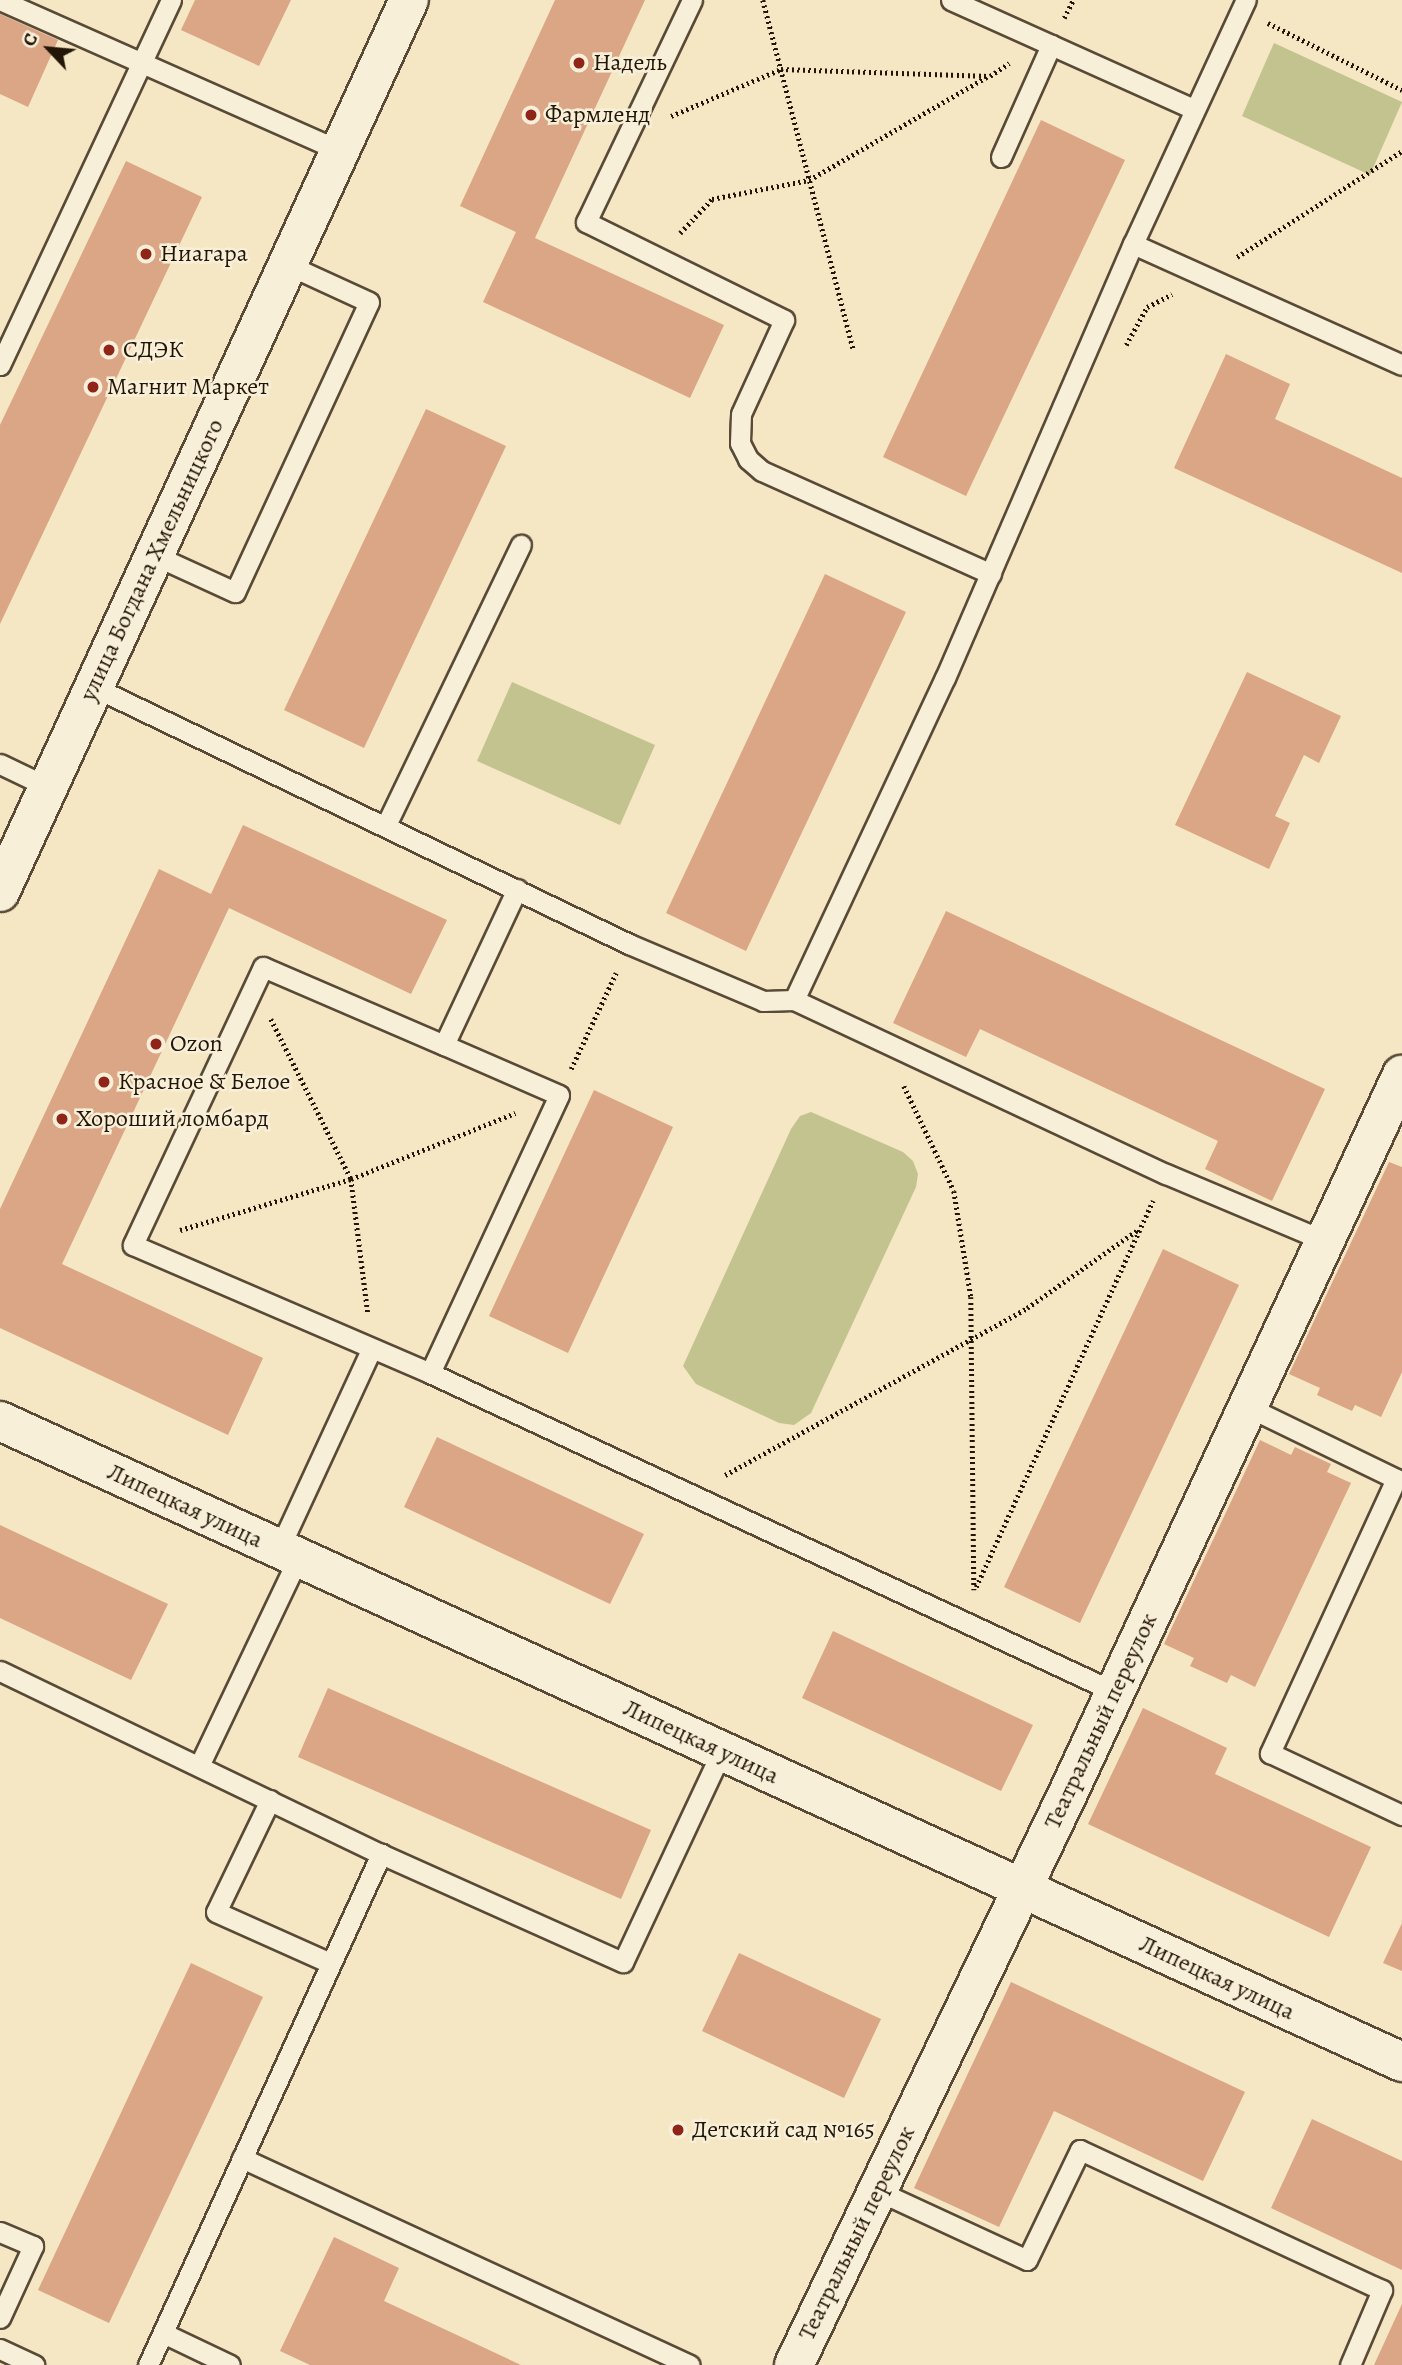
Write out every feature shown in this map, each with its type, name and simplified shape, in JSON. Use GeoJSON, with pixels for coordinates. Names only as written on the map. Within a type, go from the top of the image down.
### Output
{"type":"FeatureCollection","features":[{"type":"Feature","properties":{"kind":"street","name":"улица Богдана Хмельницкого"},"geometry":{"type":"LineString","coordinates":[[0,892],[409,0]]}},
{"type":"Feature","properties":{"kind":"street","name":"Театральный переулок"},"geometry":{"type":"LineString","coordinates":[[794,2365],[1023,1889],[1325,1241],[1393,1117],[1402,1075]]}},
{"type":"Feature","properties":{"kind":"street","name":"Липецкая улица"},"geometry":{"type":"LineString","coordinates":[[0,1421],[1402,2062]]}},
{"type":"Feature","properties":{"kind":"lane"},"geometry":{"type":"LineString","coordinates":[[0,0],[141,66],[340,152]]}},
{"type":"Feature","properties":{"kind":"lane"},"geometry":{"type":"LineString","coordinates":[[0,365],[171,0]]}},
{"type":"Feature","properties":{"kind":"lane"},"geometry":{"type":"LineString","coordinates":[[692,0],[586,222],[784,320],[741,414],[740,443],[748,459],[762,471],[991,574]]}},
{"type":"Feature","properties":{"kind":"lane"},"geometry":{"type":"LineString","coordinates":[[951,0],[1193,109]]}},
{"type":"Feature","properties":{"kind":"lane"},"geometry":{"type":"LineString","coordinates":[[794,1000],[991,574],[1193,109],[1244,5]]}},
{"type":"Feature","properties":{"kind":"lane"},"geometry":{"type":"LineString","coordinates":[[1001,157],[1047,43]]}},
{"type":"Feature","properties":{"kind":"lane"},"geometry":{"type":"LineString","coordinates":[[1133,244],[1402,365]]}},
{"type":"Feature","properties":{"kind":"lane"},"geometry":{"type":"LineString","coordinates":[[154,555],[235,592],[363,315],[369,302],[288,265]]}},
{"type":"Feature","properties":{"kind":"lane"},"geometry":{"type":"LineString","coordinates":[[386,825],[521,545]]}},
{"type":"Feature","properties":{"kind":"lane"},"geometry":{"type":"LineString","coordinates":[[94,687],[629,944],[763,1001],[794,1000],[884,1045],[1166,1174],[1325,1241]]}},
{"type":"Feature","properties":{"kind":"lane"},"geometry":{"type":"LineString","coordinates":[[0,765],[48,787]]}},
{"type":"Feature","properties":{"kind":"lane"},"geometry":{"type":"LineString","coordinates":[[444,1045],[517,889]]}},
{"type":"Feature","properties":{"kind":"lane"},"geometry":{"type":"LineString","coordinates":[[430,1373],[559,1095],[263,967],[133,1245],[430,1373],[1115,1692]]}},
{"type":"Feature","properties":{"kind":"lane"},"geometry":{"type":"LineString","coordinates":[[199,1766],[372,1348]]}},
{"type":"Feature","properties":{"kind":"lane"},"geometry":{"type":"LineString","coordinates":[[1248,1407],[1399,1474],[1270,1753],[1402,1815]]}},
{"type":"Feature","properties":{"kind":"lane"},"geometry":{"type":"LineString","coordinates":[[0,1671],[381,1854],[623,1962],[722,1751]]}},
{"type":"Feature","properties":{"kind":"lane"},"geometry":{"type":"LineString","coordinates":[[270,1800],[216,1912],[330,1963]]}},
{"type":"Feature","properties":{"kind":"lane"},"geometry":{"type":"LineString","coordinates":[[148,2365],[381,1854]]}},
{"type":"Feature","properties":{"kind":"lane"},"geometry":{"type":"LineString","coordinates":[[878,2191],[1027,2260],[1080,2150],[1382,2290],[1350,2365]]}},
{"type":"Feature","properties":{"kind":"lane"},"geometry":{"type":"LineString","coordinates":[[242,2158],[689,2365]]}},
{"type":"Feature","properties":{"kind":"lane"},"geometry":{"type":"LineString","coordinates":[[0,2232],[33,2246],[0,2318]]}},
{"type":"Feature","properties":{"kind":"lane"},"geometry":{"type":"LineString","coordinates":[[163,2333],[230,2365]]}},
{"type":"Feature","properties":{"kind":"lane"},"geometry":{"type":"LineString","coordinates":[[0,2349],[35,2365]]}},
{"type":"Feature","properties":{"kind":"path"},"geometry":{"type":"LineString","coordinates":[[763,0],[853,349]]}},
{"type":"Feature","properties":{"kind":"path"},"geometry":{"type":"LineString","coordinates":[[1244,5],[1402,90]]}},
{"type":"Feature","properties":{"kind":"path"},"geometry":{"type":"LineString","coordinates":[[657,257],[712,200],[809,180],[1047,43]]}},
{"type":"Feature","properties":{"kind":"path"},"geometry":{"type":"LineString","coordinates":[[628,134],[781,69],[990,76]]}},
{"type":"Feature","properties":{"kind":"path"},"geometry":{"type":"LineString","coordinates":[[1121,355],[1147,307],[1206,277],[1402,151]]}},
{"type":"Feature","properties":{"kind":"path"},"geometry":{"type":"LineString","coordinates":[[133,1245],[351,1179],[559,1095],[629,944]]}},
{"type":"Feature","properties":{"kind":"path"},"geometry":{"type":"LineString","coordinates":[[254,985],[351,1179],[372,1348]]}},
{"type":"Feature","properties":{"kind":"path"},"geometry":{"type":"LineString","coordinates":[[884,1045],[954,1191],[971,1297],[969,1340],[974,1590]]}},
{"type":"Feature","properties":{"kind":"path"},"geometry":{"type":"LineString","coordinates":[[961,1620],[1166,1174]]}},
{"type":"Feature","properties":{"kind":"path"},"geometry":{"type":"LineString","coordinates":[[691,1494],[1027,1308],[1139,1229]]}},
{"type":"Feature","properties":{"kind":"green space"},"geometry":{"type":"Polygon","coordinates":[[[1274,43],[1402,102],[1370,175],[1242,116],[1274,43]]]}},
{"type":"Feature","properties":{"kind":"green space"},"geometry":{"type":"Polygon","coordinates":[[[512,682],[655,745],[620,825],[477,761],[512,682]]]}},
{"type":"Feature","properties":{"kind":"green space"},"geometry":{"type":"Polygon","coordinates":[[[811,1112],[903,1152],[913,1161],[918,1174],[916,1187],[811,1413],[794,1425],[779,1423],[696,1384],[683,1366],[791,1129],[800,1116],[811,1112]]]}},
{"type":"Feature","properties":{"kind":"building"},"geometry":{"type":"Polygon","coordinates":[[[195,0],[291,0],[259,66],[181,30],[195,0]]]}},
{"type":"Feature","properties":{"kind":"building"},"geometry":{"type":"Polygon","coordinates":[[[555,0],[645,0],[535,238],[724,325],[690,398],[483,302],[516,232],[460,206],[555,0]]]}},
{"type":"Feature","properties":{"kind":"building"},"geometry":{"type":"Polygon","coordinates":[[[0,14],[58,40],[28,107],[0,94],[0,14]]]}},
{"type":"Feature","properties":{"kind":"building"},"geometry":{"type":"Polygon","coordinates":[[[1041,120],[1125,160],[966,496],[883,457],[1041,120]]]}},
{"type":"Feature","properties":{"kind":"building"},"geometry":{"type":"Polygon","coordinates":[[[126,161],[202,197],[0,624],[0,425],[126,161]]]}},
{"type":"Feature","properties":{"kind":"building"},"geometry":{"type":"Polygon","coordinates":[[[1226,354],[1290,384],[1275,419],[1402,478],[1402,573],[1174,468],[1226,354]]]}},
{"type":"Feature","properties":{"kind":"building"},"geometry":{"type":"Polygon","coordinates":[[[426,409],[506,446],[364,748],[284,710],[426,409]]]}},
{"type":"Feature","properties":{"kind":"building"},"geometry":{"type":"Polygon","coordinates":[[[825,574],[906,612],[746,951],[666,913],[825,574]]]}},
{"type":"Feature","properties":{"kind":"building"},"geometry":{"type":"Polygon","coordinates":[[[1247,672],[1341,716],[1319,763],[1304,755],[1275,816],[1290,823],[1269,869],[1175,825],[1247,672]]]}},
{"type":"Feature","properties":{"kind":"building"},"geometry":{"type":"Polygon","coordinates":[[[243,825],[447,920],[411,994],[229,908],[62,1264],[263,1358],[228,1435],[0,1328],[0,1209],[159,869],[211,894],[243,825]]]}},
{"type":"Feature","properties":{"kind":"building"},"geometry":{"type":"Polygon","coordinates":[[[946,911],[1325,1089],[1272,1201],[1205,1169],[1218,1141],[980,1029],[966,1057],[893,1023],[946,911]]]}},
{"type":"Feature","properties":{"kind":"building"},"geometry":{"type":"Polygon","coordinates":[[[594,1090],[673,1127],[568,1353],[489,1316],[594,1090]]]}},
{"type":"Feature","properties":{"kind":"building"},"geometry":{"type":"Polygon","coordinates":[[[1389,1162],[1402,1167],[1402,1372],[1381,1417],[1355,1405],[1352,1411],[1317,1395],[1320,1388],[1289,1374],[1389,1162]]]}},
{"type":"Feature","properties":{"kind":"building"},"geometry":{"type":"Polygon","coordinates":[[[1163,1249],[1239,1285],[1080,1623],[1004,1587],[1163,1249]]]}},
{"type":"Feature","properties":{"kind":"building"},"geometry":{"type":"Polygon","coordinates":[[[437,1437],[644,1534],[610,1604],[404,1507],[437,1437]]]}},
{"type":"Feature","properties":{"kind":"building"},"geometry":{"type":"Polygon","coordinates":[[[1260,1440],[1291,1455],[1295,1447],[1331,1464],[1327,1472],[1351,1483],[1255,1687],[1231,1675],[1227,1683],[1190,1666],[1194,1658],[1164,1644],[1260,1440]]]}},
{"type":"Feature","properties":{"kind":"building"},"geometry":{"type":"Polygon","coordinates":[[[0,1525],[168,1604],[131,1680],[0,1618],[0,1525]]]}},
{"type":"Feature","properties":{"kind":"building"},"geometry":{"type":"Polygon","coordinates":[[[833,1631],[1033,1725],[1001,1791],[802,1698],[833,1631]]]}},
{"type":"Feature","properties":{"kind":"building"},"geometry":{"type":"Polygon","coordinates":[[[328,1688],[651,1830],[621,1899],[298,1757],[328,1688]]]}},
{"type":"Feature","properties":{"kind":"building"},"geometry":{"type":"Polygon","coordinates":[[[1143,1708],[1227,1748],[1215,1774],[1371,1847],[1329,1937],[1088,1824],[1143,1708]]]}},
{"type":"Feature","properties":{"kind":"building"},"geometry":{"type":"Polygon","coordinates":[[[1402,1923],[1402,1971],[1383,1963],[1402,1923]]]}},
{"type":"Feature","properties":{"kind":"building"},"geometry":{"type":"Polygon","coordinates":[[[739,1953],[881,2019],[844,2098],[702,2031],[739,1953]]]}},
{"type":"Feature","properties":{"kind":"building"},"geometry":{"type":"Polygon","coordinates":[[[191,1963],[263,1997],[109,2323],[38,2290],[191,1963]]]}},
{"type":"Feature","properties":{"kind":"building"},"geometry":{"type":"Polygon","coordinates":[[[1011,1982],[1245,2092],[1203,2181],[1054,2111],[999,2227],[914,2188],[1011,1982]]]}},
{"type":"Feature","properties":{"kind":"building"},"geometry":{"type":"Polygon","coordinates":[[[1312,2119],[1402,2161],[1402,2270],[1271,2208],[1312,2119]]]}},
{"type":"Feature","properties":{"kind":"building"},"geometry":{"type":"Polygon","coordinates":[[[334,2237],[399,2268],[384,2301],[521,2365],[310,2365],[280,2351],[334,2237]]]}},
{"type":"Feature","properties":{"kind":"building"},"geometry":{"type":"Polygon","coordinates":[[[1402,2304],[1402,2365],[1374,2365],[1402,2304]]]}},
{"type":"Feature","properties":{"kind":"place","name":"Надель"},"geometry":{"type":"Point","coordinates":[579,63]}},
{"type":"Feature","properties":{"kind":"place","name":"Фармленд"},"geometry":{"type":"Point","coordinates":[531,115]}},
{"type":"Feature","properties":{"kind":"place","name":"Ниагара"},"geometry":{"type":"Point","coordinates":[146,254]}},
{"type":"Feature","properties":{"kind":"place","name":"СДЭК"},"geometry":{"type":"Point","coordinates":[109,350]}},
{"type":"Feature","properties":{"kind":"place","name":"Магнит Маркет"},"geometry":{"type":"Point","coordinates":[93,387]}},
{"type":"Feature","properties":{"kind":"place","name":"Ozon"},"geometry":{"type":"Point","coordinates":[156,1044]}},
{"type":"Feature","properties":{"kind":"place","name":"Красное & Белое"},"geometry":{"type":"Point","coordinates":[104,1082]}},
{"type":"Feature","properties":{"kind":"place","name":"Хороший ломбард"},"geometry":{"type":"Point","coordinates":[62,1119]}},
{"type":"Feature","properties":{"kind":"place","name":"Детский сад №165"},"geometry":{"type":"Point","coordinates":[678,2130]}}]}
